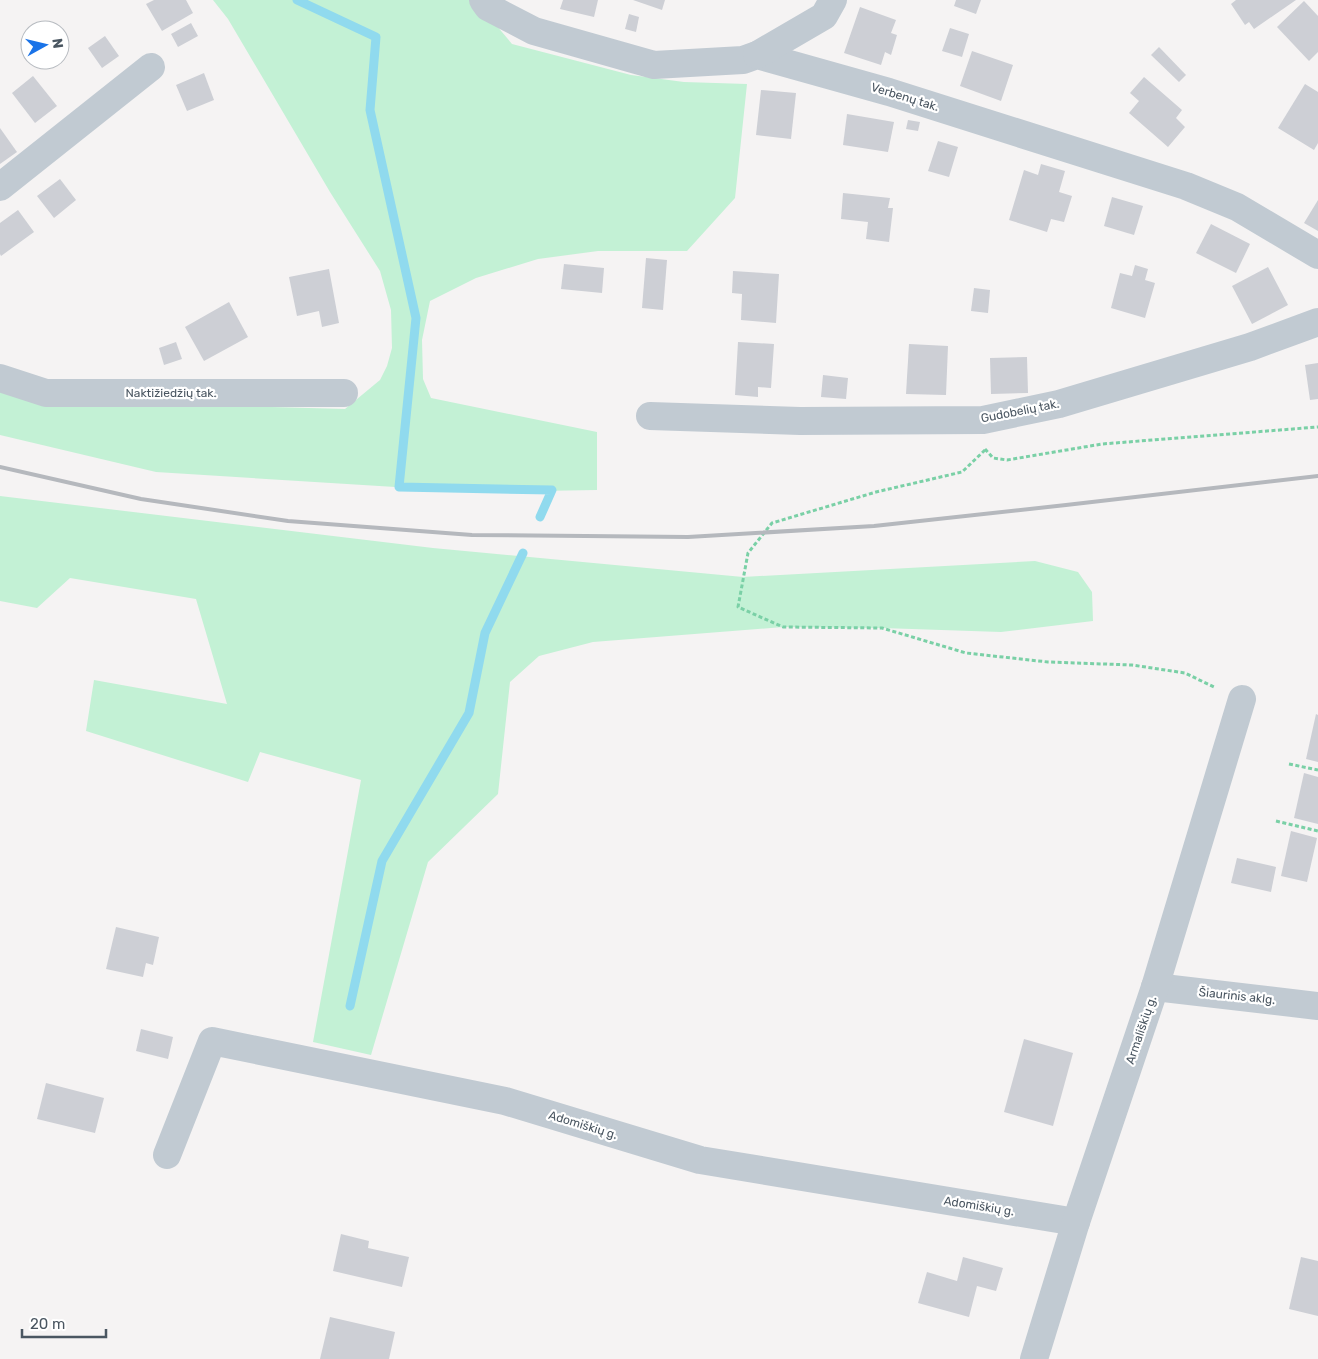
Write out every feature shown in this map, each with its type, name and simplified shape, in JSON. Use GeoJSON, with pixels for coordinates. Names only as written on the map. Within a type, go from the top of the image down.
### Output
{"type":"FeatureCollection","features":[{"type":"Feature","properties":{"kind":"street","name":"Verbenų tak."},"geometry":{"type":"LineString","coordinates":[[482,0],[488,7],[534,31],[654,65],[743,60],[757,55],[889,92],[1186,186],[1237,207],[1318,256]]}},
{"type":"Feature","properties":{"kind":"street"},"geometry":{"type":"LineString","coordinates":[[757,55],[824,16],[833,0]]}},
{"type":"Feature","properties":{"kind":"street"},"geometry":{"type":"LineString","coordinates":[[0,187],[151,67]]}},
{"type":"Feature","properties":{"kind":"street","name":"Gudobelių tak."},"geometry":{"type":"LineString","coordinates":[[650,416],[800,421],[983,420],[1059,404],[1250,347],[1318,322]]}},
{"type":"Feature","properties":{"kind":"street","name":"Naktižiedžių tak."},"geometry":{"type":"LineString","coordinates":[[0,378],[46,393],[344,393]]}},
{"type":"Feature","properties":{"kind":"street","name":"Armališkių g."},"geometry":{"type":"LineString","coordinates":[[1034,1359],[1076,1222],[1155,987],[1242,699]]}},
{"type":"Feature","properties":{"kind":"street","name":"Šiaurinis aklg."},"geometry":{"type":"LineString","coordinates":[[1155,987],[1318,1006]]}},
{"type":"Feature","properties":{"kind":"street","name":"Adomiškių g."},"geometry":{"type":"LineString","coordinates":[[167,1155],[212,1041],[505,1101],[700,1160],[1076,1222]]}},
{"type":"Feature","properties":{"kind":"path"},"geometry":{"type":"LineString","coordinates":[[983,420],[985,450],[993,458],[1007,460],[1102,444],[1318,427]]}},
{"type":"Feature","properties":{"kind":"path"},"geometry":{"type":"LineString","coordinates":[[985,450],[962,472],[876,492],[772,523],[748,553],[738,607],[783,627],[882,628],[966,653],[1048,662],[1132,665],[1185,673],[1242,699]]}},
{"type":"Feature","properties":{"kind":"path"},"geometry":{"type":"LineString","coordinates":[[1289,764],[1318,770]]}},
{"type":"Feature","properties":{"kind":"path"},"geometry":{"type":"LineString","coordinates":[[1276,821],[1318,831]]}},
{"type":"Feature","properties":{"kind":"green space"},"geometry":{"type":"Polygon","coordinates":[[[213,0],[475,0],[512,44],[631,75],[684,82],[747,84],[735,198],[687,251],[598,251],[538,259],[476,278],[430,301],[422,340],[423,379],[431,398],[597,432],[597,490],[476,492],[156,472],[0,435],[0,386],[46,401],[345,409],[380,380],[387,366],[392,348],[391,310],[380,271],[330,192],[228,19],[213,0]]]}},
{"type":"Feature","properties":{"kind":"green space"},"geometry":{"type":"Polygon","coordinates":[[[0,496],[433,548],[743,577],[1035,561],[1078,572],[1092,592],[1093,621],[1001,632],[783,627],[593,642],[539,656],[510,682],[498,794],[428,862],[371,1055],[313,1042],[361,780],[260,752],[248,782],[86,731],[94,680],[227,704],[196,599],[70,578],[37,608],[0,601],[0,496]]]}},
{"type":"Feature","properties":{"kind":"building"},"geometry":{"type":"Polygon","coordinates":[[[154,0],[186,0],[193,13],[162,31],[146,4],[154,0]]]}},
{"type":"Feature","properties":{"kind":"building"},"geometry":{"type":"Polygon","coordinates":[[[563,0],[598,0],[594,17],[560,9],[563,0]]]}},
{"type":"Feature","properties":{"kind":"building"},"geometry":{"type":"Polygon","coordinates":[[[633,0],[665,0],[662,10],[633,0]]]}},
{"type":"Feature","properties":{"kind":"building"},"geometry":{"type":"Polygon","coordinates":[[[956,0],[981,0],[976,14],[954,6],[956,0]]]}},
{"type":"Feature","properties":{"kind":"building"},"geometry":{"type":"Polygon","coordinates":[[[1236,0],[1296,0],[1254,29],[1249,22],[1245,25],[1231,4],[1236,0]]]}},
{"type":"Feature","properties":{"kind":"building"},"geometry":{"type":"Polygon","coordinates":[[[1304,1],[1318,16],[1318,52],[1309,61],[1277,27],[1304,1]]]}},
{"type":"Feature","properties":{"kind":"building"},"geometry":{"type":"Polygon","coordinates":[[[860,7],[896,20],[891,33],[897,35],[891,55],[885,52],[881,65],[844,53],[860,7]]]}},
{"type":"Feature","properties":{"kind":"building"},"geometry":{"type":"Polygon","coordinates":[[[629,14],[639,17],[636,32],[625,29],[629,14]]]}},
{"type":"Feature","properties":{"kind":"building"},"geometry":{"type":"Polygon","coordinates":[[[191,23],[198,36],[178,47],[171,34],[191,23]]]}},
{"type":"Feature","properties":{"kind":"building"},"geometry":{"type":"Polygon","coordinates":[[[950,28],[969,34],[962,57],[942,51],[950,28]]]}},
{"type":"Feature","properties":{"kind":"building"},"geometry":{"type":"Polygon","coordinates":[[[105,36],[119,56],[102,68],[88,48],[105,36]]]}},
{"type":"Feature","properties":{"kind":"building"},"geometry":{"type":"Polygon","coordinates":[[[1159,47],[1186,75],[1179,82],[1151,55],[1159,47]]]}},
{"type":"Feature","properties":{"kind":"building"},"geometry":{"type":"Polygon","coordinates":[[[972,51],[1013,65],[1001,101],[960,86],[972,51]]]}},
{"type":"Feature","properties":{"kind":"building"},"geometry":{"type":"Polygon","coordinates":[[[204,73],[214,100],[187,111],[176,85],[204,73]]]}},
{"type":"Feature","properties":{"kind":"building"},"geometry":{"type":"Polygon","coordinates":[[[33,76],[57,106],[35,123],[12,93],[33,76]]]}},
{"type":"Feature","properties":{"kind":"building"},"geometry":{"type":"Polygon","coordinates":[[[1144,77],[1182,110],[1176,118],[1185,127],[1168,147],[1129,113],[1139,101],[1130,93],[1144,77]]]}},
{"type":"Feature","properties":{"kind":"building"},"geometry":{"type":"Polygon","coordinates":[[[1305,84],[1318,92],[1318,143],[1314,150],[1278,128],[1305,84]]]}},
{"type":"Feature","properties":{"kind":"building"},"geometry":{"type":"Polygon","coordinates":[[[761,90],[796,93],[791,139],[756,135],[761,90]]]}},
{"type":"Feature","properties":{"kind":"building"},"geometry":{"type":"Polygon","coordinates":[[[847,114],[894,122],[888,152],[843,145],[847,114]]]}},
{"type":"Feature","properties":{"kind":"building"},"geometry":{"type":"Polygon","coordinates":[[[908,120],[920,122],[918,131],[906,129],[908,120]]]}},
{"type":"Feature","properties":{"kind":"building"},"geometry":{"type":"Polygon","coordinates":[[[0,128],[17,152],[0,164],[0,128]]]}},
{"type":"Feature","properties":{"kind":"building"},"geometry":{"type":"Polygon","coordinates":[[[938,141],[958,147],[949,177],[928,171],[938,141]]]}},
{"type":"Feature","properties":{"kind":"building"},"geometry":{"type":"Polygon","coordinates":[[[1041,164],[1065,171],[1059,192],[1072,196],[1064,222],[1051,219],[1047,232],[1009,220],[1024,170],[1038,175],[1041,164]]]}},
{"type":"Feature","properties":{"kind":"building"},"geometry":{"type":"Polygon","coordinates":[[[60,179],[76,200],[54,218],[37,196],[60,179]]]}},
{"type":"Feature","properties":{"kind":"building"},"geometry":{"type":"Polygon","coordinates":[[[843,193],[890,198],[888,208],[893,208],[889,242],[866,239],[868,222],[841,219],[843,193]]]}},
{"type":"Feature","properties":{"kind":"building"},"geometry":{"type":"Polygon","coordinates":[[[1112,197],[1143,206],[1134,235],[1104,226],[1112,197]]]}},
{"type":"Feature","properties":{"kind":"building"},"geometry":{"type":"Polygon","coordinates":[[[1318,200],[1318,231],[1304,223],[1318,200]]]}},
{"type":"Feature","properties":{"kind":"building"},"geometry":{"type":"Polygon","coordinates":[[[18,210],[34,232],[1,256],[0,223],[18,210]]]}},
{"type":"Feature","properties":{"kind":"building"},"geometry":{"type":"Polygon","coordinates":[[[1211,224],[1250,244],[1236,273],[1196,253],[1211,224]]]}},
{"type":"Feature","properties":{"kind":"building"},"geometry":{"type":"Polygon","coordinates":[[[646,258],[667,260],[663,310],[642,308],[646,258]]]}},
{"type":"Feature","properties":{"kind":"building"},"geometry":{"type":"Polygon","coordinates":[[[564,264],[604,268],[602,293],[561,289],[564,264]]]}},
{"type":"Feature","properties":{"kind":"building"},"geometry":{"type":"Polygon","coordinates":[[[1135,265],[1148,269],[1145,280],[1155,283],[1145,318],[1111,308],[1120,273],[1132,276],[1135,265]]]}},
{"type":"Feature","properties":{"kind":"building"},"geometry":{"type":"Polygon","coordinates":[[[1268,267],[1288,305],[1252,324],[1232,286],[1268,267]]]}},
{"type":"Feature","properties":{"kind":"building"},"geometry":{"type":"Polygon","coordinates":[[[329,269],[339,323],[322,327],[319,311],[297,316],[289,277],[329,269]]]}},
{"type":"Feature","properties":{"kind":"building"},"geometry":{"type":"Polygon","coordinates":[[[733,271],[779,274],[776,323],[741,320],[742,294],[732,293],[733,271]]]}},
{"type":"Feature","properties":{"kind":"building"},"geometry":{"type":"Polygon","coordinates":[[[974,288],[990,290],[988,313],[971,311],[974,288]]]}},
{"type":"Feature","properties":{"kind":"building"},"geometry":{"type":"Polygon","coordinates":[[[229,302],[248,337],[204,361],[185,327],[229,302]]]}},
{"type":"Feature","properties":{"kind":"building"},"geometry":{"type":"Polygon","coordinates":[[[176,342],[182,359],[164,365],[159,348],[176,342]]]}},
{"type":"Feature","properties":{"kind":"building"},"geometry":{"type":"Polygon","coordinates":[[[738,342],[774,344],[771,388],[758,387],[758,397],[735,395],[738,342]]]}},
{"type":"Feature","properties":{"kind":"building"},"geometry":{"type":"Polygon","coordinates":[[[909,344],[948,346],[946,395],[906,394],[909,344]]]}},
{"type":"Feature","properties":{"kind":"building"},"geometry":{"type":"Polygon","coordinates":[[[1027,357],[1028,393],[991,394],[990,358],[1027,357]]]}},
{"type":"Feature","properties":{"kind":"building"},"geometry":{"type":"Polygon","coordinates":[[[1318,363],[1318,399],[1310,400],[1305,365],[1318,363]]]}},
{"type":"Feature","properties":{"kind":"building"},"geometry":{"type":"Polygon","coordinates":[[[823,375],[848,378],[846,399],[821,397],[823,375]]]}},
{"type":"Feature","properties":{"kind":"building"},"geometry":{"type":"Polygon","coordinates":[[[1316,714],[1318,715],[1318,762],[1306,759],[1316,714]]]}},
{"type":"Feature","properties":{"kind":"building"},"geometry":{"type":"Polygon","coordinates":[[[1304,773],[1318,777],[1318,824],[1294,818],[1304,773]]]}},
{"type":"Feature","properties":{"kind":"building"},"geometry":{"type":"Polygon","coordinates":[[[1291,831],[1317,838],[1307,882],[1281,876],[1291,831]]]}},
{"type":"Feature","properties":{"kind":"building"},"geometry":{"type":"Polygon","coordinates":[[[1237,858],[1276,867],[1271,892],[1231,883],[1237,858]]]}},
{"type":"Feature","properties":{"kind":"building"},"geometry":{"type":"Polygon","coordinates":[[[116,927],[159,937],[153,965],[146,963],[143,977],[106,969],[116,927]]]}},
{"type":"Feature","properties":{"kind":"building"},"geometry":{"type":"Polygon","coordinates":[[[141,1029],[173,1037],[168,1059],[136,1051],[141,1029]]]}},
{"type":"Feature","properties":{"kind":"building"},"geometry":{"type":"Polygon","coordinates":[[[1024,1039],[1073,1053],[1053,1126],[1004,1112],[1024,1039]]]}},
{"type":"Feature","properties":{"kind":"building"},"geometry":{"type":"Polygon","coordinates":[[[46,1083],[104,1098],[95,1133],[37,1119],[46,1083]]]}},
{"type":"Feature","properties":{"kind":"building"},"geometry":{"type":"Polygon","coordinates":[[[341,1234],[369,1241],[368,1248],[409,1257],[402,1287],[333,1271],[341,1234]]]}},
{"type":"Feature","properties":{"kind":"building"},"geometry":{"type":"Polygon","coordinates":[[[963,1257],[1003,1268],[996,1291],[977,1286],[969,1317],[918,1303],[927,1272],[957,1281],[963,1257]]]}},
{"type":"Feature","properties":{"kind":"building"},"geometry":{"type":"Polygon","coordinates":[[[1301,1257],[1318,1261],[1318,1316],[1289,1309],[1301,1257]]]}},
{"type":"Feature","properties":{"kind":"building"},"geometry":{"type":"Polygon","coordinates":[[[330,1317],[395,1332],[389,1359],[320,1359],[330,1317]]]}},
{"type":"Feature","properties":{"kind":"waterway"},"geometry":{"type":"LineString","coordinates":[[297,0],[376,37],[370,110],[416,318],[399,487],[552,490],[540,517]]}},
{"type":"Feature","properties":{"kind":"waterway"},"geometry":{"type":"LineString","coordinates":[[350,1006],[382,861],[469,713],[485,633],[523,553]]}},
{"type":"Feature","properties":{"kind":"railway"},"geometry":{"type":"LineString","coordinates":[[0,467],[141,499],[288,521],[472,535],[688,537],[874,526],[1318,476]]}}]}
